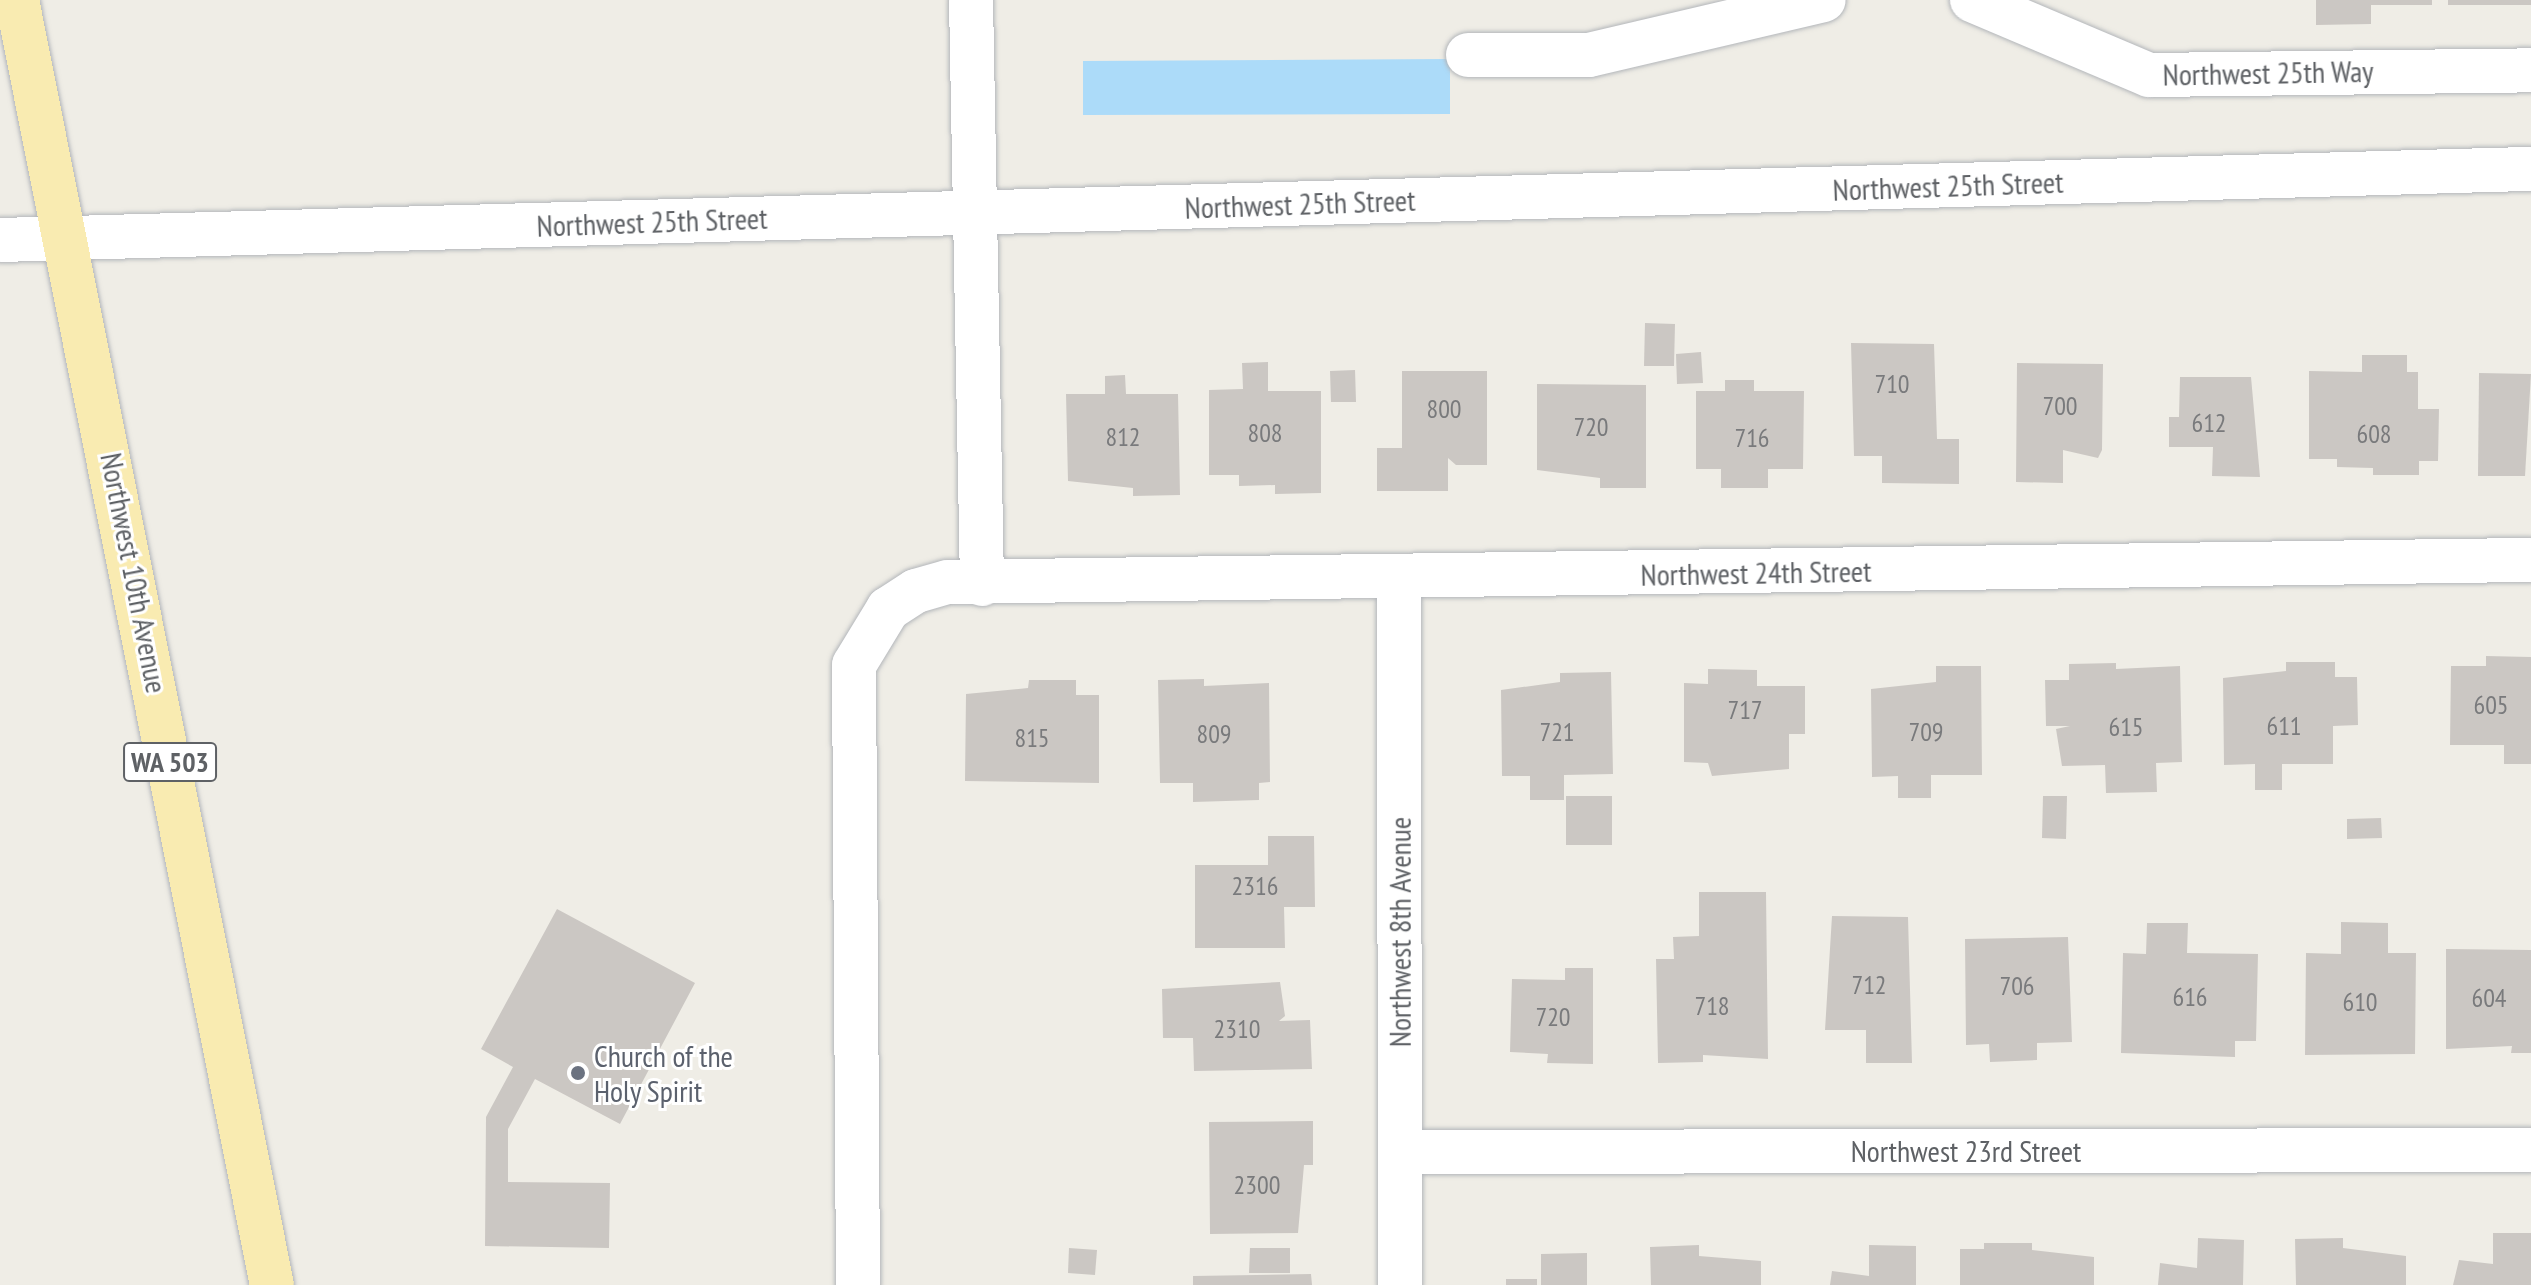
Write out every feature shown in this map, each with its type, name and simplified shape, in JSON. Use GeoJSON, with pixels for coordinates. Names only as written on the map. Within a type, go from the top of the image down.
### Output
{"type":"FeatureCollection","features":[{"type":"Feature","properties":{"kind":"main road","name":"WA 503"},"geometry":{"type":"LineString","coordinates":[[17,0],[69,238]]}},
{"type":"Feature","properties":{"kind":"main road","name":"Northwest 10th Avenue"},"geometry":{"type":"LineString","coordinates":[[69,238],[272,1285]]}},
{"type":"Feature","properties":{"kind":"street"},"geometry":{"type":"LineString","coordinates":[[971,0],[982,584]]}},
{"type":"Feature","properties":{"kind":"street"},"geometry":{"type":"LineString","coordinates":[[1468,55],[1589,55],[1824,0]]}},
{"type":"Feature","properties":{"kind":"street","name":"Northwest 25th Way"},"geometry":{"type":"LineString","coordinates":[[1992,2],[2149,75],[2531,70]]}},
{"type":"Feature","properties":{"kind":"street","name":"Northwest 25th Street"},"geometry":{"type":"LineString","coordinates":[[0,240],[2531,169]]}},
{"type":"Feature","properties":{"kind":"street","name":"Northwest 24th Street"},"geometry":{"type":"LineString","coordinates":[[858,1285],[854,665],[888,609],[916,591],[982,584],[2531,560]]}},
{"type":"Feature","properties":{"kind":"street","name":"Northwest 8th Avenue"},"geometry":{"type":"LineString","coordinates":[[1399,579],[1400,1285]]}},
{"type":"Feature","properties":{"kind":"street","name":"Northwest 23rd Street"},"geometry":{"type":"LineString","coordinates":[[1401,1152],[2531,1150]]}},
{"type":"Feature","properties":{"kind":"water"},"geometry":{"type":"Polygon","coordinates":[[[1450,59],[1450,114],[1083,115],[1083,61],[1450,59]]]}},
{"type":"Feature","properties":{"kind":"building"},"geometry":{"type":"Polygon","coordinates":[[[2316,0],[2432,0],[2432,5],[2371,5],[2371,24],[2316,25],[2316,0]]]}},
{"type":"Feature","properties":{"kind":"building"},"geometry":{"type":"Polygon","coordinates":[[[2448,0],[2531,0],[2531,5],[2448,5],[2448,0]]]}},
{"type":"Feature","properties":{"kind":"building"},"geometry":{"type":"Polygon","coordinates":[[[1645,323],[1675,324],[1674,366],[1644,366],[1645,323]]]}},
{"type":"Feature","properties":{"kind":"building"},"geometry":{"type":"Polygon","coordinates":[[[1851,343],[1934,344],[1937,439],[1959,439],[1959,484],[1882,483],[1882,456],[1854,456],[1851,343]]]}},
{"type":"Feature","properties":{"kind":"building"},"geometry":{"type":"Polygon","coordinates":[[[1701,352],[1703,383],[1677,384],[1676,354],[1701,352]]]}},
{"type":"Feature","properties":{"kind":"building"},"geometry":{"type":"Polygon","coordinates":[[[2362,355],[2407,355],[2407,372],[2418,372],[2418,409],[2439,409],[2438,461],[2419,461],[2419,475],[2373,475],[2373,468],[2337,467],[2337,459],[2309,459],[2309,371],[2362,372],[2362,355]]]}},
{"type":"Feature","properties":{"kind":"building"},"geometry":{"type":"Polygon","coordinates":[[[1268,362],[1268,391],[1321,391],[1321,493],[1275,494],[1275,485],[1239,486],[1239,475],[1209,475],[1209,390],[1243,389],[1242,363],[1268,362]]]}},
{"type":"Feature","properties":{"kind":"building"},"geometry":{"type":"Polygon","coordinates":[[[2017,363],[2103,364],[2102,450],[2098,458],[2063,450],[2063,483],[2016,482],[2017,363]]]}},
{"type":"Feature","properties":{"kind":"building"},"geometry":{"type":"Polygon","coordinates":[[[1355,370],[1356,402],[1331,402],[1330,371],[1355,370]]]}},
{"type":"Feature","properties":{"kind":"building"},"geometry":{"type":"Polygon","coordinates":[[[1402,371],[1487,371],[1487,465],[1456,465],[1448,458],[1448,491],[1377,491],[1377,448],[1402,448],[1402,371]]]}},
{"type":"Feature","properties":{"kind":"building"},"geometry":{"type":"Polygon","coordinates":[[[2479,373],[2531,374],[2525,476],[2478,476],[2479,373]]]}},
{"type":"Feature","properties":{"kind":"building"},"geometry":{"type":"Polygon","coordinates":[[[1125,375],[1126,394],[1178,394],[1180,495],[1133,496],[1133,488],[1068,481],[1066,394],[1105,394],[1105,376],[1125,375]]]}},
{"type":"Feature","properties":{"kind":"building"},"geometry":{"type":"Polygon","coordinates":[[[2180,377],[2251,377],[2260,477],[2212,476],[2213,447],[2169,447],[2169,417],[2179,417],[2180,377]]]}},
{"type":"Feature","properties":{"kind":"building"},"geometry":{"type":"Polygon","coordinates":[[[1725,380],[1754,380],[1754,391],[1804,391],[1803,469],[1768,469],[1768,488],[1721,488],[1721,469],[1696,469],[1696,391],[1725,391],[1725,380]]]}},
{"type":"Feature","properties":{"kind":"building"},"geometry":{"type":"Polygon","coordinates":[[[1537,384],[1646,385],[1646,488],[1600,488],[1600,478],[1537,470],[1537,384]]]}},
{"type":"Feature","properties":{"kind":"building"},"geometry":{"type":"Polygon","coordinates":[[[2486,656],[2531,657],[2531,764],[2504,764],[2504,745],[2450,745],[2451,666],[2486,666],[2486,656]]]}},
{"type":"Feature","properties":{"kind":"building"},"geometry":{"type":"Polygon","coordinates":[[[2286,662],[2335,662],[2335,677],[2357,677],[2358,725],[2333,726],[2333,764],[2282,764],[2282,790],[2255,790],[2255,764],[2224,765],[2223,678],[2286,671],[2286,662]]]}},
{"type":"Feature","properties":{"kind":"building"},"geometry":{"type":"Polygon","coordinates":[[[2116,663],[2116,669],[2180,666],[2182,762],[2156,763],[2157,792],[2106,793],[2105,765],[2062,766],[2056,729],[2070,726],[2046,726],[2045,680],[2069,680],[2069,664],[2116,663]]]}},
{"type":"Feature","properties":{"kind":"building"},"geometry":{"type":"Polygon","coordinates":[[[1936,666],[1981,666],[1982,775],[1931,775],[1931,798],[1898,798],[1898,776],[1872,777],[1871,689],[1936,682],[1936,666]]]}},
{"type":"Feature","properties":{"kind":"building"},"geometry":{"type":"Polygon","coordinates":[[[1708,669],[1757,670],[1757,686],[1805,686],[1805,734],[1789,734],[1789,769],[1712,776],[1708,763],[1684,762],[1684,683],[1708,684],[1708,669]]]}},
{"type":"Feature","properties":{"kind":"building"},"geometry":{"type":"Polygon","coordinates":[[[1611,672],[1613,774],[1564,775],[1564,800],[1530,800],[1530,776],[1502,776],[1501,690],[1560,682],[1560,673],[1611,672]]]}},
{"type":"Feature","properties":{"kind":"building"},"geometry":{"type":"Polygon","coordinates":[[[1204,679],[1204,686],[1269,683],[1270,782],[1259,783],[1259,800],[1193,802],[1193,783],[1160,783],[1158,680],[1204,679]]]}},
{"type":"Feature","properties":{"kind":"building"},"geometry":{"type":"Polygon","coordinates":[[[1029,680],[1076,680],[1076,695],[1099,695],[1099,783],[965,781],[966,694],[1028,688],[1029,680]]]}},
{"type":"Feature","properties":{"kind":"building"},"geometry":{"type":"Polygon","coordinates":[[[1566,796],[1612,796],[1612,845],[1566,845],[1566,796]]]}},
{"type":"Feature","properties":{"kind":"building"},"geometry":{"type":"Polygon","coordinates":[[[2043,796],[2067,796],[2066,839],[2042,838],[2043,796]]]}},
{"type":"Feature","properties":{"kind":"building"},"geometry":{"type":"Polygon","coordinates":[[[2381,818],[2382,838],[2347,839],[2347,819],[2381,818]]]}},
{"type":"Feature","properties":{"kind":"building"},"geometry":{"type":"Polygon","coordinates":[[[1268,836],[1314,836],[1315,907],[1284,907],[1285,948],[1195,948],[1195,865],[1268,865],[1268,836]]]}},
{"type":"Feature","properties":{"kind":"building"},"geometry":{"type":"Polygon","coordinates":[[[1699,892],[1766,892],[1768,1059],[1703,1055],[1703,1062],[1658,1063],[1656,959],[1674,959],[1673,937],[1699,936],[1699,892]]]}},
{"type":"Feature","properties":{"kind":"building","name":"Church of the Holy Spirit"},"geometry":{"type":"Polygon","coordinates":[[[557,909],[695,983],[620,1124],[535,1079],[508,1129],[508,1182],[610,1183],[609,1248],[485,1246],[486,1117],[513,1067],[481,1049],[557,909]]]}},
{"type":"Feature","properties":{"kind":"building"},"geometry":{"type":"Polygon","coordinates":[[[1832,916],[1908,917],[1912,1063],[1866,1063],[1866,1030],[1825,1030],[1832,916]]]}},
{"type":"Feature","properties":{"kind":"building"},"geometry":{"type":"Polygon","coordinates":[[[2341,922],[2388,923],[2388,953],[2416,953],[2415,1054],[2305,1055],[2306,953],[2341,954],[2341,922]]]}},
{"type":"Feature","properties":{"kind":"building"},"geometry":{"type":"Polygon","coordinates":[[[2147,923],[2188,923],[2187,953],[2258,954],[2256,1041],[2235,1041],[2235,1057],[2121,1053],[2123,953],[2146,954],[2147,923]]]}},
{"type":"Feature","properties":{"kind":"building"},"geometry":{"type":"Polygon","coordinates":[[[2068,937],[2072,1042],[2037,1043],[2037,1060],[1990,1062],[1989,1044],[1966,1045],[1965,939],[2068,937]]]}},
{"type":"Feature","properties":{"kind":"building"},"geometry":{"type":"Polygon","coordinates":[[[2446,949],[2531,950],[2531,1053],[2511,1053],[2512,1046],[2446,1049],[2446,949]]]}},
{"type":"Feature","properties":{"kind":"building"},"geometry":{"type":"Polygon","coordinates":[[[1565,968],[1593,968],[1593,1064],[1547,1063],[1548,1054],[1510,1052],[1512,979],[1565,980],[1565,968]]]}},
{"type":"Feature","properties":{"kind":"building"},"geometry":{"type":"Polygon","coordinates":[[[1280,982],[1285,1016],[1279,1021],[1310,1020],[1312,1069],[1194,1071],[1193,1038],[1163,1038],[1162,989],[1280,982]]]}},
{"type":"Feature","properties":{"kind":"building"},"geometry":{"type":"Polygon","coordinates":[[[1313,1121],[1313,1165],[1304,1165],[1298,1233],[1210,1234],[1209,1122],[1313,1121]]]}},
{"type":"Feature","properties":{"kind":"building"},"geometry":{"type":"Polygon","coordinates":[[[2493,1233],[2531,1233],[2531,1285],[2453,1285],[2459,1260],[2493,1264],[2493,1233]]]}},
{"type":"Feature","properties":{"kind":"building"},"geometry":{"type":"Polygon","coordinates":[[[2198,1238],[2244,1240],[2243,1285],[2158,1285],[2160,1263],[2197,1268],[2198,1238]]]}},
{"type":"Feature","properties":{"kind":"building"},"geometry":{"type":"Polygon","coordinates":[[[2343,1238],[2343,1248],[2406,1256],[2406,1285],[2296,1285],[2295,1239],[2343,1238]]]}},
{"type":"Feature","properties":{"kind":"building"},"geometry":{"type":"Polygon","coordinates":[[[1984,1243],[2032,1243],[2032,1250],[2094,1257],[2094,1285],[1960,1285],[1960,1249],[1984,1249],[1984,1243]]]}},
{"type":"Feature","properties":{"kind":"building"},"geometry":{"type":"Polygon","coordinates":[[[1699,1245],[1699,1256],[1761,1261],[1761,1285],[1651,1285],[1650,1247],[1699,1245]]]}},
{"type":"Feature","properties":{"kind":"building"},"geometry":{"type":"Polygon","coordinates":[[[1869,1245],[1916,1246],[1916,1285],[1830,1285],[1832,1271],[1869,1276],[1869,1245]]]}},
{"type":"Feature","properties":{"kind":"building"},"geometry":{"type":"Polygon","coordinates":[[[1069,1248],[1097,1250],[1095,1275],[1068,1273],[1069,1248]]]}},
{"type":"Feature","properties":{"kind":"building"},"geometry":{"type":"Polygon","coordinates":[[[1250,1248],[1290,1248],[1290,1273],[1249,1273],[1250,1248]]]}},
{"type":"Feature","properties":{"kind":"building"},"geometry":{"type":"Polygon","coordinates":[[[1587,1253],[1587,1285],[1541,1285],[1541,1254],[1587,1253]]]}},
{"type":"Feature","properties":{"kind":"building"},"geometry":{"type":"Polygon","coordinates":[[[1311,1274],[1312,1285],[1193,1285],[1193,1276],[1311,1274]]]}},
{"type":"Feature","properties":{"kind":"building"},"geometry":{"type":"Polygon","coordinates":[[[1506,1279],[1537,1279],[1537,1285],[1506,1285],[1506,1279]]]}},
{"type":"Feature","properties":{"kind":"place","name":"Church of the Holy Spirit"},"geometry":{"type":"Point","coordinates":[578,1073]}}]}
